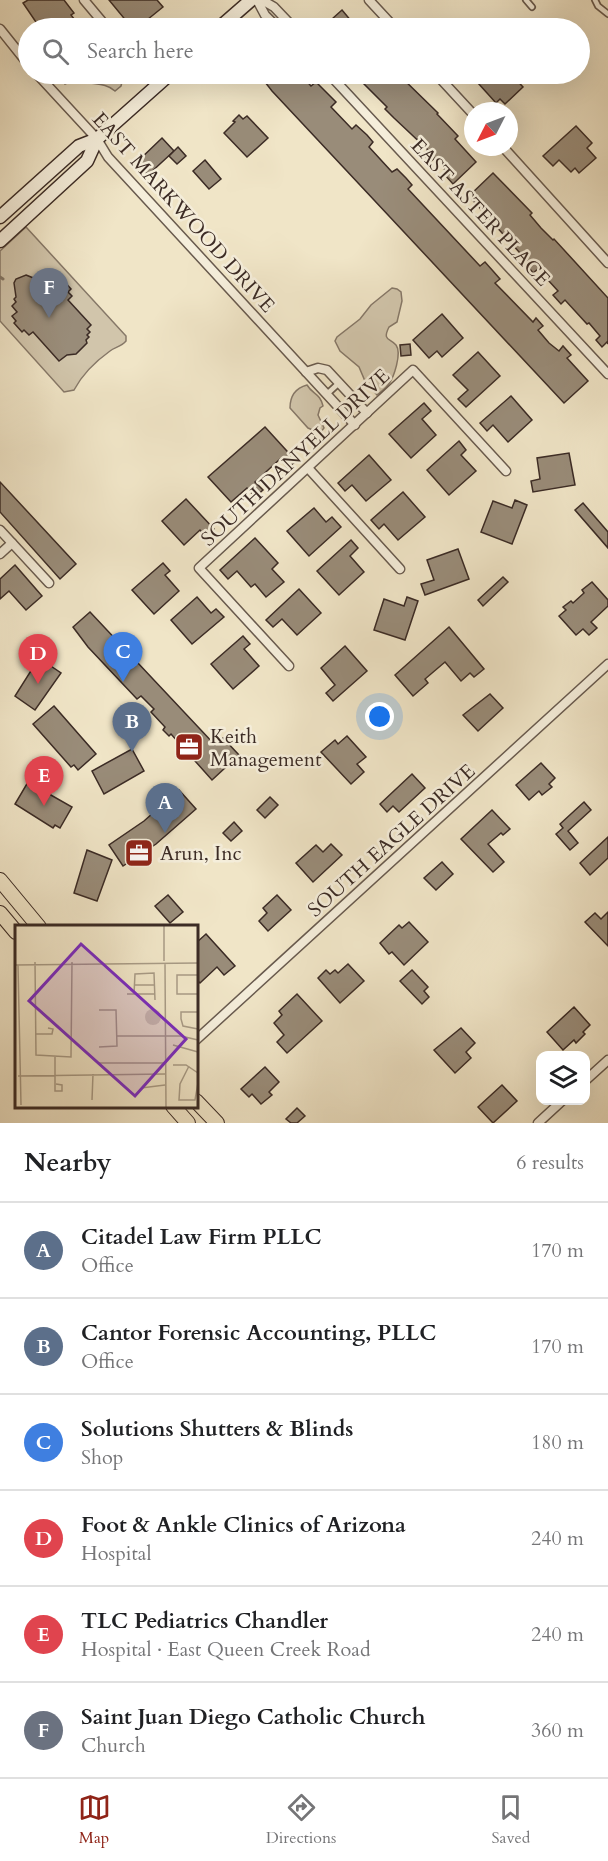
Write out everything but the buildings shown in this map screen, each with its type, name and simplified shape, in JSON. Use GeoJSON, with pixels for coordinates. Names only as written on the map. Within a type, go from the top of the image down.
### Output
{"type":"FeatureCollection","features":[{"type":"Feature","properties":{"kind":"main road"},"geometry":{"type":"LineString","coordinates":[[230,18],[251,0]]}},
{"type":"Feature","properties":{"kind":"main road"},"geometry":{"type":"LineString","coordinates":[[0,217],[79,146],[97,139],[159,84]]}},
{"type":"Feature","properties":{"kind":"main road"},"geometry":{"type":"LineString","coordinates":[[0,241],[87,161],[97,139]]}},
{"type":"Feature","properties":{"kind":"main road"},"geometry":{"type":"LineString","coordinates":[[0,880],[37,925]]}},
{"type":"Feature","properties":{"kind":"main road"},"geometry":{"type":"LineString","coordinates":[[0,913],[15,931]]}},
{"type":"Feature","properties":{"kind":"main road"},"geometry":{"type":"LineString","coordinates":[[198,1103],[216,1123]]}},
{"type":"Feature","properties":{"kind":"main road"},"geometry":{"type":"LineString","coordinates":[[174,1108],[188,1123]]}},
{"type":"Feature","properties":{"kind":"street"},"geometry":{"type":"LineString","coordinates":[[84,0],[99,18]]}},
{"type":"Feature","properties":{"kind":"street"},"geometry":{"type":"LineString","coordinates":[[257,0],[268,18]]}},
{"type":"Feature","properties":{"kind":"street"},"geometry":{"type":"LineString","coordinates":[[262,0],[274,7],[284,18]]}},
{"type":"Feature","properties":{"kind":"street"},"geometry":{"type":"LineString","coordinates":[[369,0],[386,18]]}},
{"type":"Feature","properties":{"kind":"street"},"geometry":{"type":"LineString","coordinates":[[0,29],[18,52]]}},
{"type":"Feature","properties":{"kind":"street","name":"EAST MARKWOOD DRIVE"},"geometry":{"type":"LineString","coordinates":[[46,84],[97,139],[108,157],[355,424]]}},
{"type":"Feature","properties":{"kind":"street","name":"EAST ASTER PLACE"},"geometry":{"type":"LineString","coordinates":[[338,84],[608,374]]}},
{"type":"Feature","properties":{"kind":"street"},"geometry":{"type":"LineString","coordinates":[[445,84],[464,104]]}},
{"type":"Feature","properties":{"kind":"street"},"geometry":{"type":"LineString","coordinates":[[510,156],[608,263]]}},
{"type":"Feature","properties":{"kind":"street"},"geometry":{"type":"LineString","coordinates":[[306,372],[318,368],[327,370],[367,413]]}},
{"type":"Feature","properties":{"kind":"street","name":"SOUTH DANYELL DRIVE"},"geometry":{"type":"LineString","coordinates":[[290,666],[199,568],[413,370],[506,471]]}},
{"type":"Feature","properties":{"kind":"street"},"geometry":{"type":"LineString","coordinates":[[308,468],[400,569]]}},
{"type":"Feature","properties":{"kind":"street"},"geometry":{"type":"LineString","coordinates":[[0,530],[48,583]]}},
{"type":"Feature","properties":{"kind":"street"},"geometry":{"type":"LineString","coordinates":[[0,554],[12,543]]}},
{"type":"Feature","properties":{"kind":"street","name":"SOUTH EAGLE DRIVE"},"geometry":{"type":"LineString","coordinates":[[198,1038],[608,664]]}},
{"type":"Feature","properties":{"kind":"street"},"geometry":{"type":"LineString","coordinates":[[590,1076],[608,1060]]}},
{"type":"Feature","properties":{"kind":"street"},"geometry":{"type":"LineString","coordinates":[[538,1123],[558,1105]]}},
{"type":"Feature","properties":{"kind":"lane"},"geometry":{"type":"LineString","coordinates":[[526,0],[532,7]]}},
{"type":"Feature","properties":{"kind":"lane"},"geometry":{"type":"LineString","coordinates":[[594,0],[608,14]]}},
{"type":"Feature","properties":{"kind":"lane"},"geometry":{"type":"LineString","coordinates":[[327,394],[339,383]]}},
{"type":"Feature","properties":{"kind":"shaded area"},"geometry":{"type":"Polygon","coordinates":[[[96,84],[122,84],[115,91],[96,84]]]}},
{"type":"Feature","properties":{"kind":"shaded area"},"geometry":{"type":"Polygon","coordinates":[[[26,227],[126,336],[126,341],[100,359],[74,390],[64,392],[0,321],[0,251],[26,227]]]}},
{"type":"Feature","properties":{"kind":"shaded area"},"geometry":{"type":"Polygon","coordinates":[[[392,288],[401,292],[402,301],[397,322],[389,327],[386,335],[398,349],[398,359],[390,382],[377,395],[365,381],[359,367],[340,351],[335,341],[360,319],[371,305],[392,288]]]}},
{"type":"Feature","properties":{"kind":"shaded area"},"geometry":{"type":"Polygon","coordinates":[[[307,385],[320,399],[323,406],[318,415],[324,428],[320,433],[308,428],[290,408],[294,393],[307,385]]]}},
{"type":"Feature","properties":{"kind":"place","name":"Saint Juan Diego Catholic Church"},"geometry":{"type":"Point","coordinates":[49,318]}},
{"type":"Feature","properties":{"kind":"place","name":"Solutions Shutters & Blinds"},"geometry":{"type":"Point","coordinates":[123,682]}},
{"type":"Feature","properties":{"kind":"place","name":"Foot & Ankle Clinics of Arizona"},"geometry":{"type":"Point","coordinates":[38,684]}},
{"type":"Feature","properties":{"kind":"place","name":"Keith Management"},"geometry":{"type":"Point","coordinates":[189,747]}},
{"type":"Feature","properties":{"kind":"place","name":"Cantor Forensic Accounting, PLLC"},"geometry":{"type":"Point","coordinates":[132,752]}},
{"type":"Feature","properties":{"kind":"place","name":"TLC Pediatrics Chandler"},"geometry":{"type":"Point","coordinates":[44,806]}},
{"type":"Feature","properties":{"kind":"place","name":"Citadel Law Firm PLLC"},"geometry":{"type":"Point","coordinates":[165,833]}},
{"type":"Feature","properties":{"kind":"place","name":"Arun, Inc"},"geometry":{"type":"Point","coordinates":[139,853]}}]}
